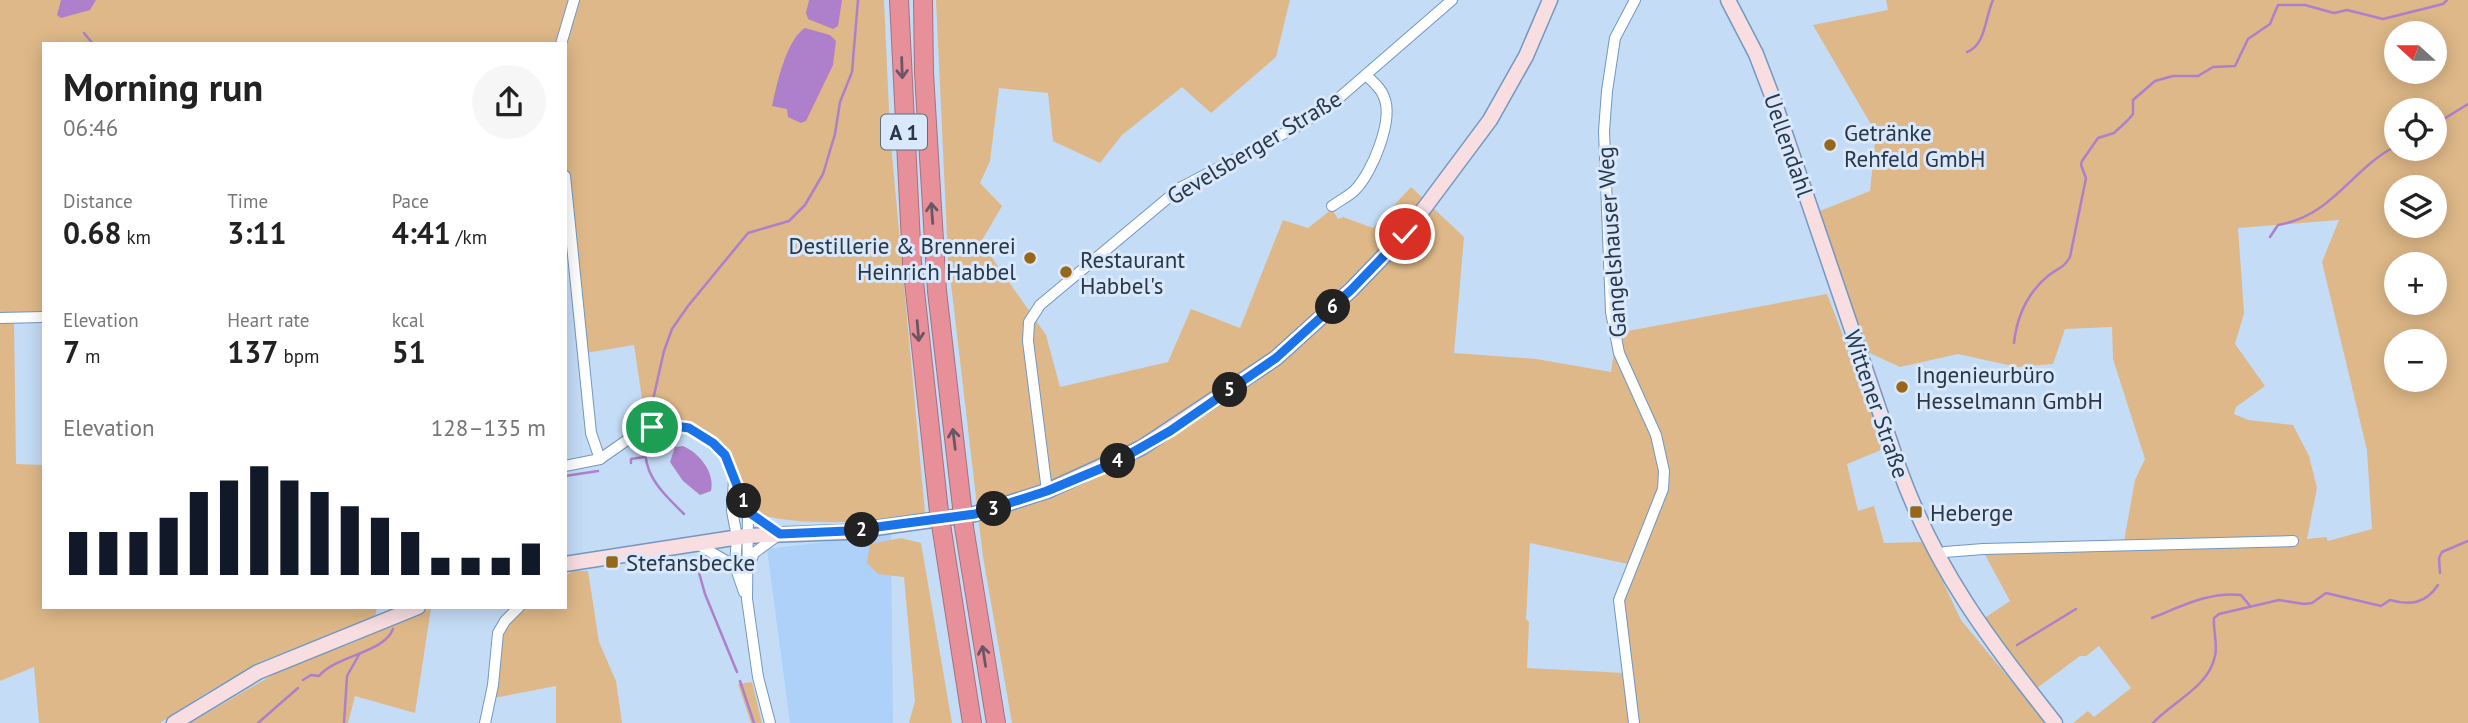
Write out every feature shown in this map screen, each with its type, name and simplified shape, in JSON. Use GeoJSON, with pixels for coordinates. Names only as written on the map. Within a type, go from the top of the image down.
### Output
{"type":"FeatureCollection","features":[{"type":"Feature","properties":{"kind":"highway","name":"A 1"},"geometry":{"type":"LineString","coordinates":[[899,0],[912,263],[939,512],[972,723]]}},
{"type":"Feature","properties":{"kind":"highway","name":"A 1"},"geometry":{"type":"LineString","coordinates":[[923,0],[924,74],[937,290],[964,527],[996,723]]}},
{"type":"Feature","properties":{"kind":"main road"},"geometry":{"type":"LineString","coordinates":[[567,564],[741,536],[847,531],[975,514],[1047,491],[1114,463],[1170,431],[1276,358],[1351,290],[1405,234],[1463,159],[1519,69],[1549,0]]}},
{"type":"Feature","properties":{"kind":"main road","name":"Uellendahl"},"geometry":{"type":"LineString","coordinates":[[1728,0],[1747,35],[1770,89],[1839,294]]}},
{"type":"Feature","properties":{"kind":"main road","name":"Wittener Straße"},"geometry":{"type":"LineString","coordinates":[[1839,294],[1909,495],[1937,555],[1978,624],[2055,723]]}},
{"type":"Feature","properties":{"kind":"main road"},"geometry":{"type":"LineString","coordinates":[[174,723],[239,682],[269,667],[413,609]]}},
{"type":"Feature","properties":{"kind":"street"},"geometry":{"type":"LineString","coordinates":[[562,42],[574,0]]}},
{"type":"Feature","properties":{"kind":"street","name":"Gevelsberger Straße"},"geometry":{"type":"LineString","coordinates":[[1047,491],[1029,359],[1029,322],[1040,305],[1180,188],[1300,125],[1332,104],[1452,0]]}},
{"type":"Feature","properties":{"kind":"street","name":"Gangelshauser Weg"},"geometry":{"type":"LineString","coordinates":[[1634,723],[1619,600],[1663,489],[1664,471],[1656,435],[1624,366],[1612,328],[1604,131],[1612,48],[1635,0]]}},
{"type":"Feature","properties":{"kind":"street"},"geometry":{"type":"LineString","coordinates":[[1332,206],[1354,191],[1362,180],[1372,165],[1383,131],[1387,111],[1384,95],[1366,75]]}},
{"type":"Feature","properties":{"kind":"street"},"geometry":{"type":"LineString","coordinates":[[567,196],[591,433],[600,459]]}},
{"type":"Feature","properties":{"kind":"street"},"geometry":{"type":"LineString","coordinates":[[0,317],[42,317]]}},
{"type":"Feature","properties":{"kind":"street"},"geometry":{"type":"LineString","coordinates":[[567,466],[600,459],[640,430],[652,427],[677,426],[701,434],[725,455],[747,511],[780,534],[754,553],[749,565]]}},
{"type":"Feature","properties":{"kind":"street"},"geometry":{"type":"LineString","coordinates":[[734,479],[732,511],[749,565],[747,599]]}},
{"type":"Feature","properties":{"kind":"street"},"geometry":{"type":"LineString","coordinates":[[747,511],[736,566],[747,599],[758,677],[769,723]]}},
{"type":"Feature","properties":{"kind":"street"},"geometry":{"type":"LineString","coordinates":[[1937,555],[1996,548],[2293,541]]}},
{"type":"Feature","properties":{"kind":"street"},"geometry":{"type":"LineString","coordinates":[[694,542],[736,566]]}},
{"type":"Feature","properties":{"kind":"street"},"geometry":{"type":"LineString","coordinates":[[485,723],[494,685],[498,633],[517,609]]}},
{"type":"Feature","properties":{"kind":"shaded area"},"geometry":{"type":"Polygon","coordinates":[[[0,0],[884,0],[890,133],[925,513],[867,521],[787,520],[757,511],[745,494],[728,455],[714,438],[701,429],[662,420],[643,405],[634,345],[586,353],[591,401],[567,174],[567,42],[42,42],[42,318],[14,319],[16,464],[42,465],[42,609],[377,609],[375,618],[262,661],[160,723],[39,723],[34,667],[0,681],[0,0]]]}},
{"type":"Feature","properties":{"kind":"shaded area"},"geometry":{"type":"Polygon","coordinates":[[[61,0],[96,0],[90,10],[61,18],[57,15],[61,0]]]}},
{"type":"Feature","properties":{"kind":"shaded area"},"geometry":{"type":"Polygon","coordinates":[[[809,0],[842,0],[838,26],[833,29],[808,19],[806,13],[809,0]]]}},
{"type":"Feature","properties":{"kind":"shaded area"},"geometry":{"type":"Polygon","coordinates":[[[936,0],[1290,0],[1276,57],[1211,113],[1182,87],[1122,135],[1100,163],[1053,141],[1048,93],[999,88],[990,161],[980,183],[1002,206],[981,242],[1046,335],[1060,387],[1168,362],[1191,309],[1240,328],[1283,220],[1308,228],[1332,209],[1338,219],[1343,217],[1373,228],[1411,187],[1464,237],[1454,353],[1536,359],[1611,372],[1617,333],[1827,294],[1886,448],[1847,464],[1858,511],[1874,506],[1884,543],[1924,542],[1961,620],[2046,723],[1012,723],[983,557],[948,258],[936,0]],[[1530,543],[1526,619],[1529,622],[1527,668],[1625,673],[1621,600],[1628,564],[1530,543]]]}},
{"type":"Feature","properties":{"kind":"shaded area"},"geometry":{"type":"Polygon","coordinates":[[[1886,0],[2468,0],[2468,723],[2073,723],[2088,711],[2094,717],[2131,688],[2099,646],[2086,656],[2080,656],[2037,688],[1983,619],[2010,601],[1983,551],[2124,541],[2135,480],[2145,459],[2113,359],[2112,327],[2065,329],[2053,364],[2017,367],[1958,354],[1900,367],[1863,350],[1815,213],[1870,191],[1876,133],[1813,25],[1888,10],[1886,0]],[[2339,220],[2238,228],[2244,313],[2235,344],[2265,386],[2236,407],[2234,414],[2248,420],[2293,425],[2309,456],[2317,488],[2307,539],[2326,537],[2328,541],[2372,529],[2367,450],[2322,262],[2339,220]]]}},
{"type":"Feature","properties":{"kind":"shaded area"},"geometry":{"type":"Polygon","coordinates":[[[805,28],[830,35],[836,41],[833,65],[806,121],[801,123],[788,117],[787,109],[772,106],[788,52],[798,34],[805,28]]]}},
{"type":"Feature","properties":{"kind":"shaded area"},"geometry":{"type":"Polygon","coordinates":[[[683,446],[695,453],[708,470],[711,491],[700,495],[683,481],[670,462],[675,447],[683,446]]]}},
{"type":"Feature","properties":{"kind":"shaded area"},"geometry":{"type":"Polygon","coordinates":[[[891,534],[893,723],[790,723],[767,549],[891,534]]]}},
{"type":"Feature","properties":{"kind":"shaded area"},"geometry":{"type":"Polygon","coordinates":[[[901,538],[921,543],[952,723],[909,723],[915,701],[904,577],[878,574],[867,563],[870,544],[901,538]]]}},
{"type":"Feature","properties":{"kind":"shaded area"},"geometry":{"type":"Polygon","coordinates":[[[573,571],[588,571],[599,642],[616,681],[622,723],[556,723],[556,686],[494,698],[503,628],[520,609],[567,609],[567,575],[573,571]]]}},
{"type":"Feature","properties":{"kind":"shaded area"},"geometry":{"type":"Polygon","coordinates":[[[431,609],[415,713],[355,696],[348,723],[190,723],[288,666],[350,644],[431,609]]]}},
{"type":"Feature","properties":{"kind":"shaded area"},"geometry":{"type":"Polygon","coordinates":[[[752,682],[762,723],[751,723],[738,684],[752,682]]]}},
{"type":"Feature","properties":{"kind":"waterway","name":"Stefansbecke"},"geometry":{"type":"LineString","coordinates":[[647,426],[664,351],[672,329],[688,306],[748,233],[789,221],[805,205],[823,174],[835,134],[840,102],[852,72],[858,0]]}},
{"type":"Feature","properties":{"kind":"waterway"},"geometry":{"type":"LineString","coordinates":[[1967,52],[1978,43],[1993,0]]}},
{"type":"Feature","properties":{"kind":"waterway"},"geometry":{"type":"LineString","coordinates":[[2014,343],[2021,314],[2029,297],[2041,282],[2063,266],[2070,257],[2086,178],[2082,161],[2098,138],[2114,133],[2128,120],[2133,114],[2133,100],[2155,81],[2173,76],[2198,76],[2213,67],[2235,66],[2248,39],[2270,24],[2278,5],[2305,5],[2334,13],[2347,10],[2383,19],[2443,4],[2447,0]]}},
{"type":"Feature","properties":{"kind":"waterway"},"geometry":{"type":"LineString","coordinates":[[84,33],[91,42]]}},
{"type":"Feature","properties":{"kind":"waterway"},"geometry":{"type":"LineString","coordinates":[[2447,117],[2468,104]]}},
{"type":"Feature","properties":{"kind":"waterway"},"geometry":{"type":"LineString","coordinates":[[2270,237],[2278,225],[2297,220],[2328,202],[2384,153]]}},
{"type":"Feature","properties":{"kind":"waterway","name":"Stefansbecke"},"geometry":{"type":"LineString","coordinates":[[646,433],[646,458],[653,478],[684,514]]}},
{"type":"Feature","properties":{"kind":"waterway"},"geometry":{"type":"LineString","coordinates":[[631,463],[631,459],[644,457]]}},
{"type":"Feature","properties":{"kind":"waterway"},"geometry":{"type":"LineString","coordinates":[[567,476],[598,471]]}},
{"type":"Feature","properties":{"kind":"waterway"},"geometry":{"type":"LineString","coordinates":[[2440,573],[2439,558],[2442,552],[2468,541]]}},
{"type":"Feature","properties":{"kind":"waterway","name":"Stefansbecke"},"geometry":{"type":"LineString","coordinates":[[698,569],[705,594],[737,672]]}},
{"type":"Feature","properties":{"kind":"waterway"},"geometry":{"type":"LineString","coordinates":[[2153,723],[2205,677],[2216,652],[2214,618],[2219,614],[2279,600],[2312,603],[2326,593],[2381,606],[2390,600],[2411,603],[2428,596],[2438,585]]}},
{"type":"Feature","properties":{"kind":"waterway"},"geometry":{"type":"LineString","coordinates":[[2152,618],[2218,595],[2241,595],[2250,606]]}},
{"type":"Feature","properties":{"kind":"waterway"},"geometry":{"type":"LineString","coordinates":[[2017,645],[2076,609]]}},
{"type":"Feature","properties":{"kind":"waterway"},"geometry":{"type":"LineString","coordinates":[[303,680],[311,675],[319,676],[337,663],[380,644],[393,629]]}},
{"type":"Feature","properties":{"kind":"waterway"},"geometry":{"type":"LineString","coordinates":[[344,723],[347,676],[360,653]]}},
{"type":"Feature","properties":{"kind":"waterway","name":"Stefansbecke"},"geometry":{"type":"LineString","coordinates":[[740,681],[754,723]]}},
{"type":"Feature","properties":{"kind":"waterway"},"geometry":{"type":"LineString","coordinates":[[258,723],[298,688]]}},
{"type":"Feature","properties":{"kind":"place","name":"Getränke Rehfeld GmbH"},"geometry":{"type":"Point","coordinates":[1830,145]}},
{"type":"Feature","properties":{"kind":"place","name":"Destillerie & Brennerei Heinrich Habbel"},"geometry":{"type":"Point","coordinates":[1030,258]}},
{"type":"Feature","properties":{"kind":"place","name":"Restaurant Habbel's"},"geometry":{"type":"Point","coordinates":[1066,272]}},
{"type":"Feature","properties":{"kind":"place","name":"Ingenieurbüro Hesselmann GmbH"},"geometry":{"type":"Point","coordinates":[1902,387]}},
{"type":"Feature","properties":{"kind":"place","name":"Heberge"},"geometry":{"type":"Point","coordinates":[1916,512]}},
{"type":"Feature","properties":{"kind":"place","name":"Stefansbecke"},"geometry":{"type":"Point","coordinates":[612,562]}},
{"type":"Feature","properties":{"kind":"route"},"geometry":{"type":"LineString","coordinates":[[652,427],[668,425],[689,428],[713,443],[725,455],[747,511],[780,534],[847,531],[975,514],[1012,504],[1114,463],[1170,431],[1276,358],[1351,290],[1405,234]]}}]}
